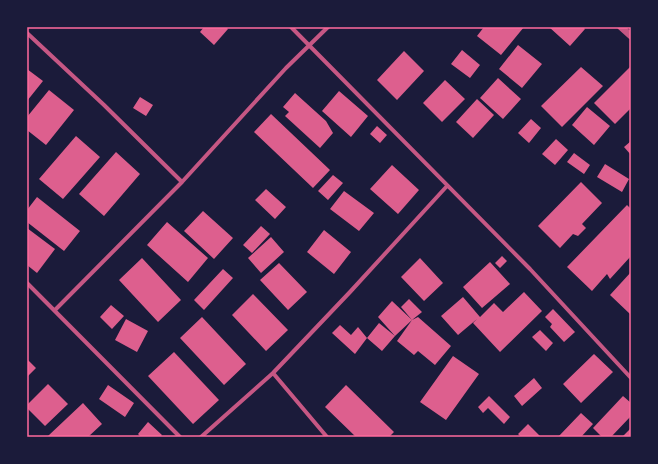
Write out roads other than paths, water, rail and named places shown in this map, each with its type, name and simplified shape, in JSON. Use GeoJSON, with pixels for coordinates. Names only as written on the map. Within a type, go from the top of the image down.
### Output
{"type":"FeatureCollection","features":[{"type":"Feature","properties":{"kind":"street"},"geometry":{"type":"LineString","coordinates":[[290,27],[530,269],[631,378]]}},
{"type":"Feature","properties":{"kind":"street"},"geometry":{"type":"LineString","coordinates":[[55,310],[182,182],[286,68],[328,27]]}},
{"type":"Feature","properties":{"kind":"street"},"geometry":{"type":"LineString","coordinates":[[621,27],[631,36]]}},
{"type":"Feature","properties":{"kind":"street"},"geometry":{"type":"LineString","coordinates":[[27,33],[182,182]]}},
{"type":"Feature","properties":{"kind":"street"},"geometry":{"type":"LineString","coordinates":[[201,437],[273,373],[447,186]]}},
{"type":"Feature","properties":{"kind":"street"},"geometry":{"type":"LineString","coordinates":[[27,283],[180,437]]}},
{"type":"Feature","properties":{"kind":"street"},"geometry":{"type":"LineString","coordinates":[[273,373],[327,437]]}}]}
